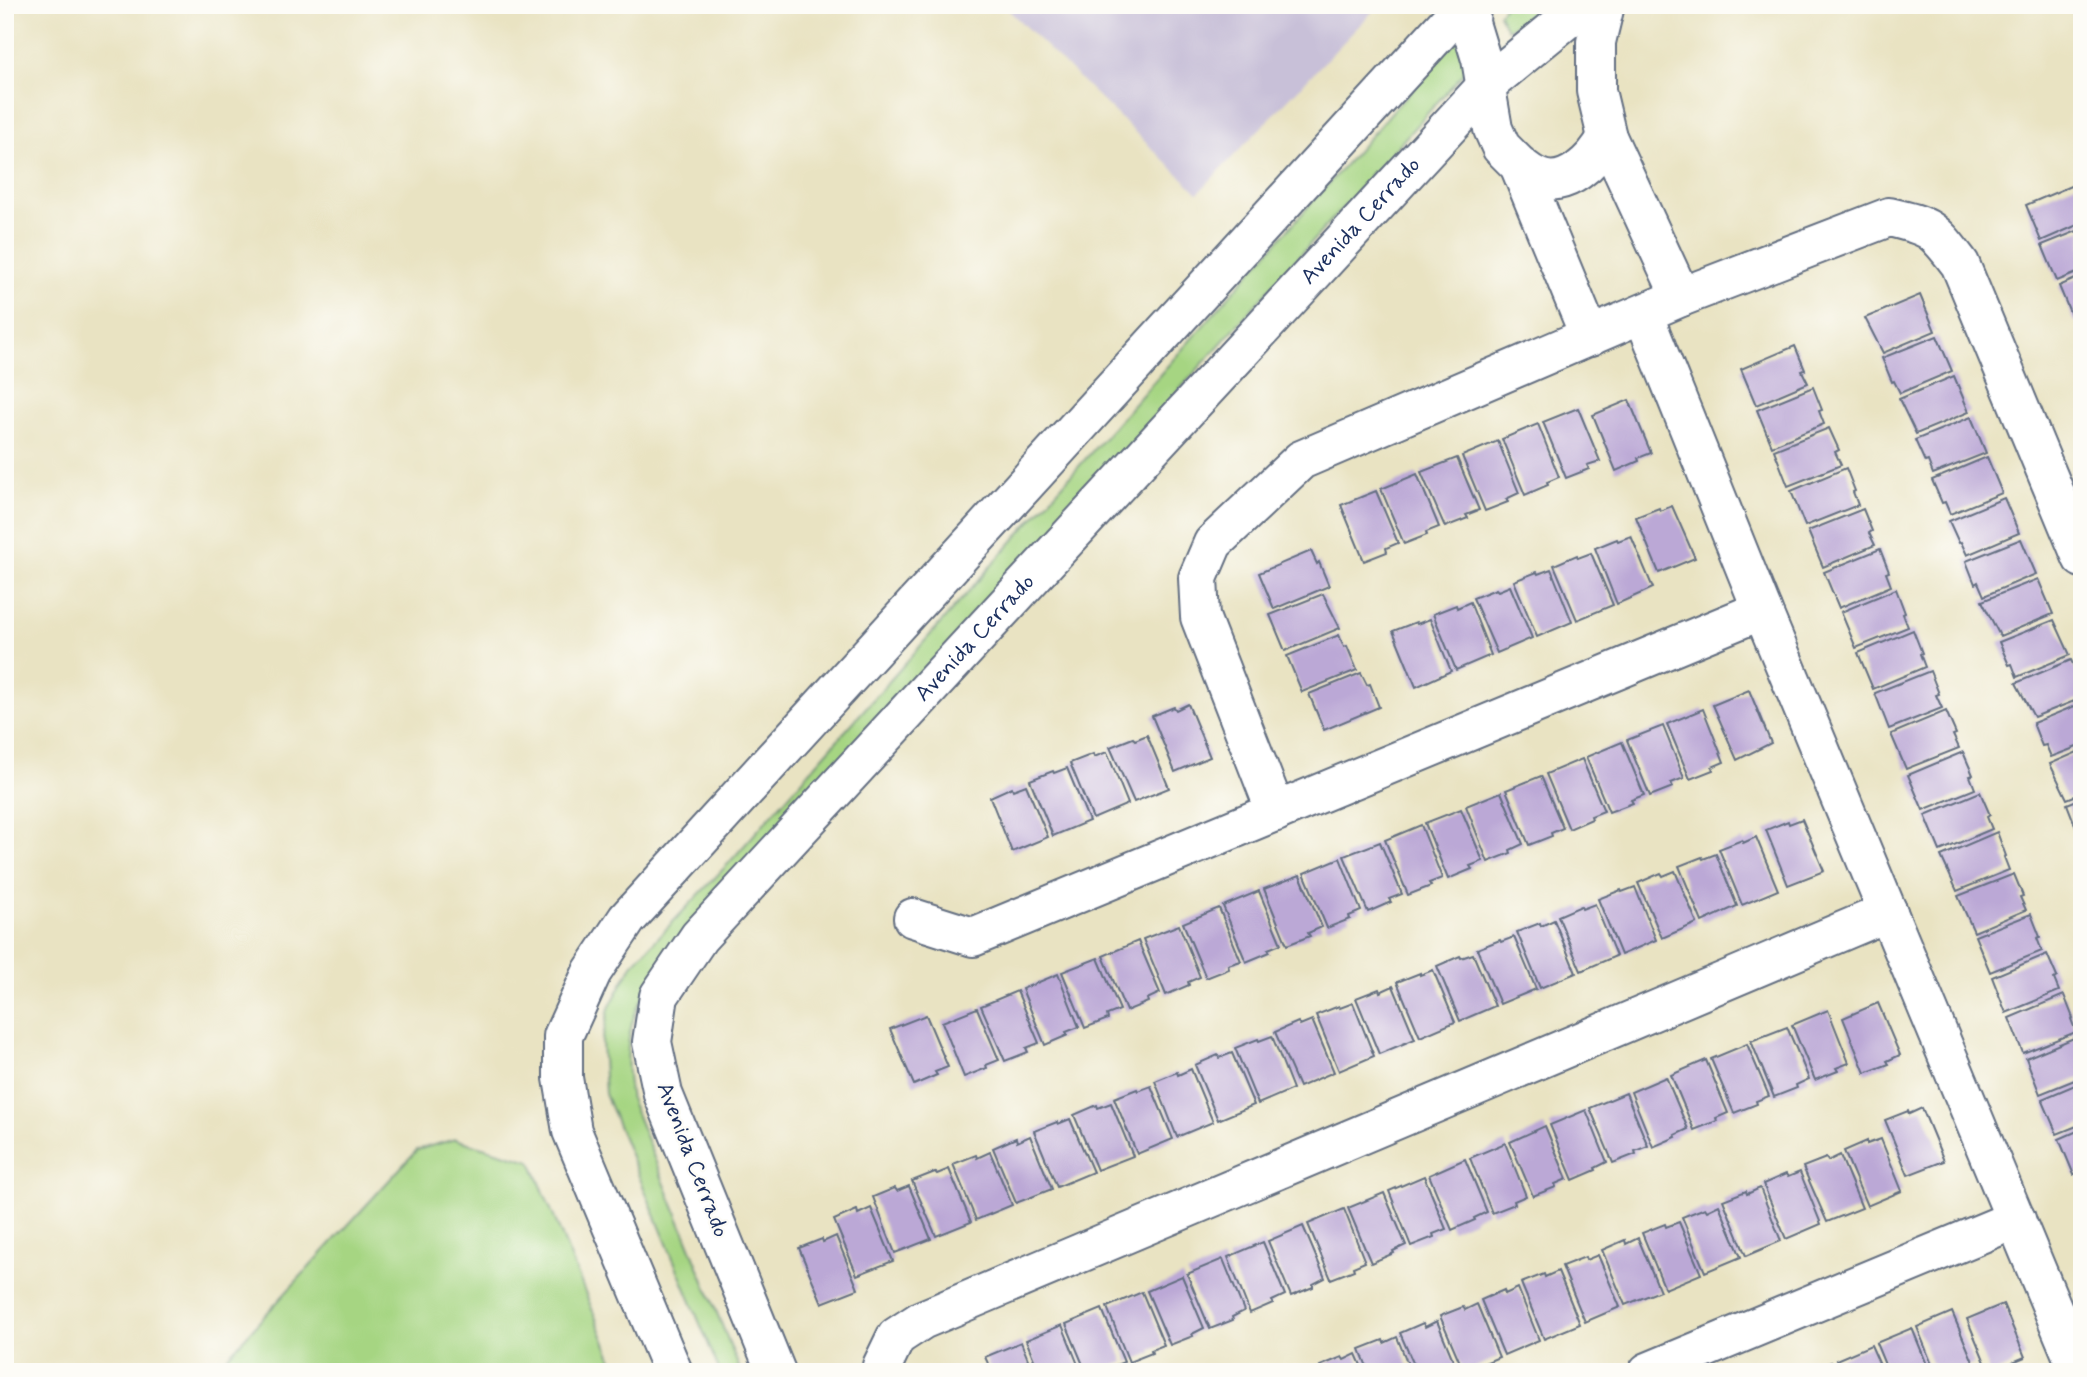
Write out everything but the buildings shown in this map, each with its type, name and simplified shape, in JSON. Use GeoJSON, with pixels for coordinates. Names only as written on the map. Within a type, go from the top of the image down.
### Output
{"type":"FeatureCollection","features":[{"type":"Feature","properties":{"kind":"street"},"geometry":{"type":"LineString","coordinates":[[673,1372],[572,1131],[563,1079],[563,1036],[592,972],[627,919],[1464,5]]}},
{"type":"Feature","properties":{"kind":"street"},"geometry":{"type":"LineString","coordinates":[[1471,5],[1470,23],[1486,86],[1493,129],[1501,146],[1518,165],[1539,179],[1571,176],[1594,159],[1606,137]]}},
{"type":"Feature","properties":{"kind":"street","name":"Avenida Cerrado"},"geometry":{"type":"LineString","coordinates":[[776,1372],[663,1094],[652,1042],[659,996],[698,937],[1486,86],[1584,5]]}},
{"type":"Feature","properties":{"kind":"street"},"geometry":{"type":"LineString","coordinates":[[1605,5],[1596,42],[1596,91],[1606,137],[1681,297]]}},
{"type":"Feature","properties":{"kind":"street"},"geometry":{"type":"LineString","coordinates":[[1518,165],[1590,337]]}},
{"type":"Feature","properties":{"kind":"street"},"geometry":{"type":"LineString","coordinates":[[1276,812],[1200,617],[1198,578],[1213,543],[1301,460],[1681,297],[1889,217],[1924,225],[1938,235],[1960,264],[2082,558]]}},
{"type":"Feature","properties":{"kind":"street"},"geometry":{"type":"LineString","coordinates":[[1643,314],[1762,610],[2079,1372]]}},
{"type":"Feature","properties":{"kind":"street"},"geometry":{"type":"LineString","coordinates":[[913,918],[973,937],[1762,610]]}},
{"type":"Feature","properties":{"kind":"street"},"geometry":{"type":"LineString","coordinates":[[882,1372],[882,1366],[896,1336],[922,1320],[1888,912]]}},
{"type":"Feature","properties":{"kind":"street"},"geometry":{"type":"LineString","coordinates":[[1648,1372],[2016,1219]]}},
{"type":"Feature","properties":{"kind":"shaded area"},"geometry":{"type":"Polygon","coordinates":[[[1003,5],[1379,5],[1198,193],[1003,5]]]}},
{"type":"Feature","properties":{"kind":"green space"},"geometry":{"type":"Polygon","coordinates":[[[1505,5],[1552,5],[1507,29],[1499,14],[1505,5]]]}},
{"type":"Feature","properties":{"kind":"green space"},"geometry":{"type":"Polygon","coordinates":[[[1457,38],[1468,68],[674,953],[642,999],[629,1036],[628,1075],[631,1101],[741,1372],[720,1372],[605,1094],[602,1042],[609,1008],[632,965],[728,864],[1457,38]]]}},
{"type":"Feature","properties":{"kind":"green space"},"geometry":{"type":"Polygon","coordinates":[[[455,1139],[531,1161],[618,1372],[213,1372],[417,1150],[455,1139]]]}}]}
